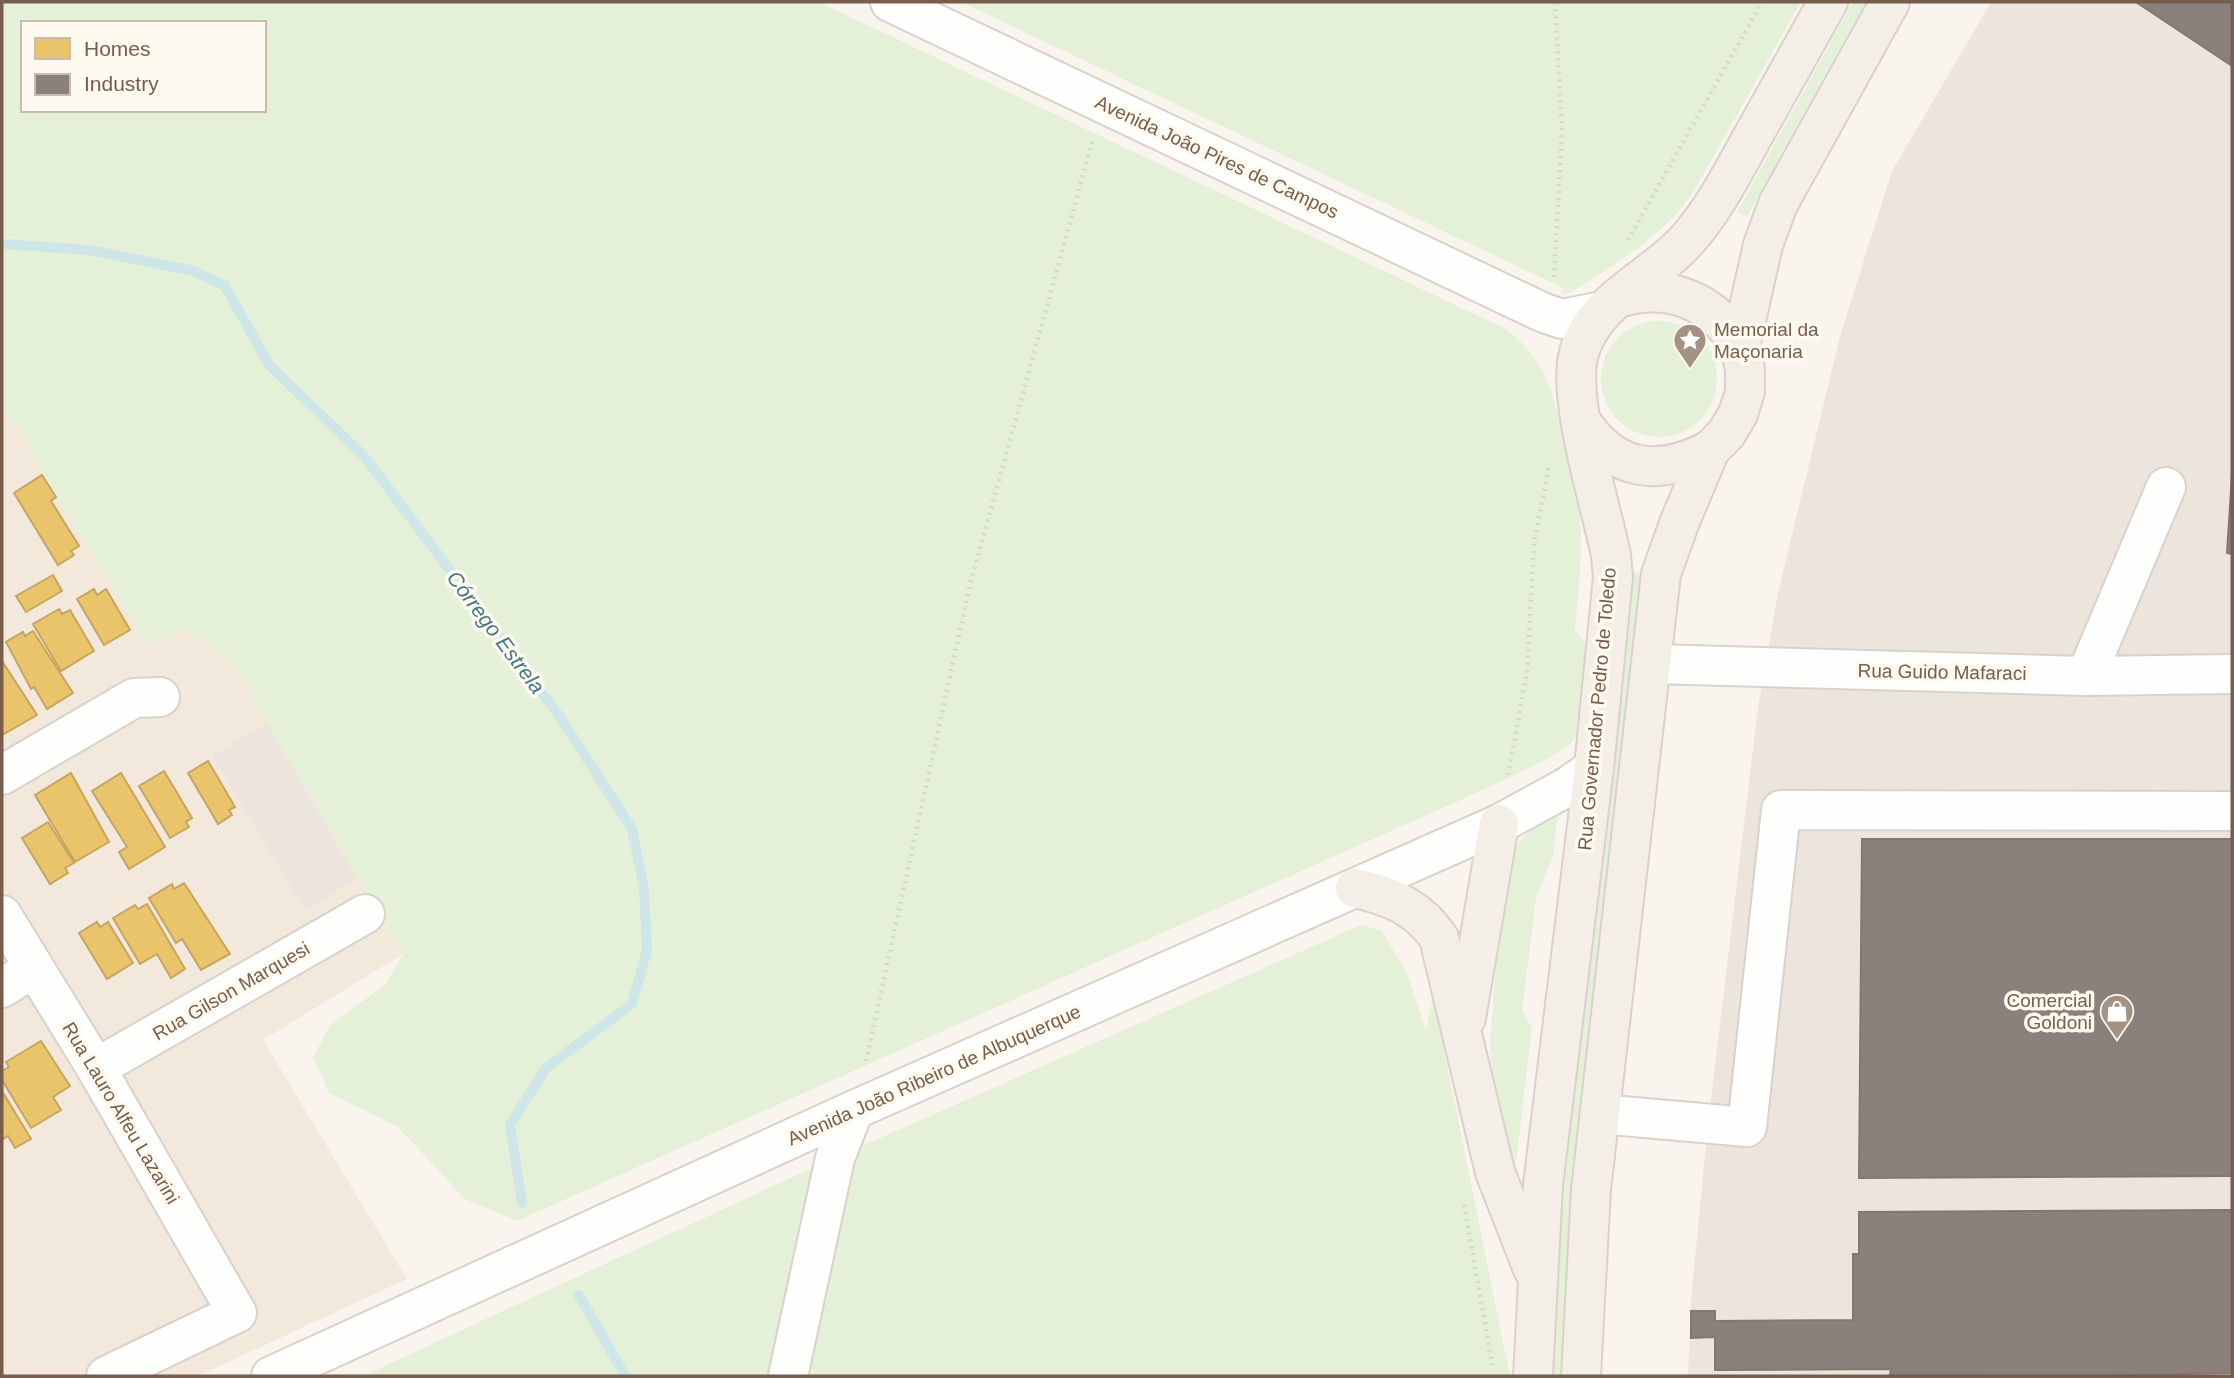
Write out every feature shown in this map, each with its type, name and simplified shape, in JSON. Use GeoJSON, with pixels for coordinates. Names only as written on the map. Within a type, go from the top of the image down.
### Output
{"type":"FeatureCollection","features":[{"type":"Feature","properties":{"kind":"main road","name":"Rua Governador Pedro de Toledo"},"geometry":{"type":"LineString","coordinates":[[1533,1376],[1536,1278],[1543,1185],[1594,768],[1612,578],[1611,555],[1581,421],[1577,377],[1583,341],[1611,305],[1658,270],[1688,240],[1715,205],[1828,2]]}},
{"type":"Feature","properties":{"kind":"main road"},"geometry":{"type":"LineString","coordinates":[[1740,347],[1763,246],[1778,204],[1890,2]]}},
{"type":"Feature","properties":{"kind":"main road"},"geometry":{"type":"LineString","coordinates":[[1581,421],[1601,447],[1637,465],[1676,465],[1710,450],[1726,434],[1738,414],[1745,392],[1745,369],[1740,347],[1719,318],[1689,298],[1659,291],[1611,305]]}},
{"type":"Feature","properties":{"kind":"main road"},"geometry":{"type":"LineString","coordinates":[[1581,1376],[1584,1280],[1600,1114],[1661,574],[1710,450]]}},
{"type":"Feature","properties":{"kind":"main road"},"geometry":{"type":"LineString","coordinates":[[1463,1031],[1499,824]]}},
{"type":"Feature","properties":{"kind":"main road"},"geometry":{"type":"LineString","coordinates":[[1355,888],[1401,902],[1432,927],[1439,938],[1495,1172],[1536,1278]]}},
{"type":"Feature","properties":{"kind":"street","name":"Avenida João Pires de Campos"},"geometry":{"type":"LineString","coordinates":[[890,2],[1544,313],[1562,318],[1611,305]]}},
{"type":"Feature","properties":{"kind":"street"},"geometry":{"type":"LineString","coordinates":[[1544,313],[1577,377]]}},
{"type":"Feature","properties":{"kind":"street"},"geometry":{"type":"LineString","coordinates":[[2086,676],[2166,487]]}},
{"type":"Feature","properties":{"kind":"street","name":"Rua Guido Mafaraci"},"geometry":{"type":"LineString","coordinates":[[1652,664],[2086,676],[2232,674]]}},
{"type":"Feature","properties":{"kind":"street"},"geometry":{"type":"LineString","coordinates":[[2,775],[134,698],[160,697]]}},
{"type":"Feature","properties":{"kind":"street","name":"Avenida João Ribeiro de Albuquerque"},"geometry":{"type":"LineString","coordinates":[[271,1376],[854,1110],[1499,824],[1567,788],[1594,768]]}},
{"type":"Feature","properties":{"kind":"street"},"geometry":{"type":"LineString","coordinates":[[1600,1114],[1747,1127],[1781,810],[2232,811]]}},
{"type":"Feature","properties":{"kind":"street","name":"Rua Gilson Marquesi"},"geometry":{"type":"LineString","coordinates":[[96,1068],[365,914]]}},
{"type":"Feature","properties":{"kind":"street","name":"Rua Lauro Alfeu Lazarini"},"geometry":{"type":"LineString","coordinates":[[2,915],[96,1068],[237,1313],[106,1376]]}},
{"type":"Feature","properties":{"kind":"street"},"geometry":{"type":"LineString","coordinates":[[2,988],[34,968]]}},
{"type":"Feature","properties":{"kind":"street"},"geometry":{"type":"LineString","coordinates":[[788,1376],[835,1158],[854,1110]]}},
{"type":"Feature","properties":{"kind":"path"},"geometry":{"type":"LineString","coordinates":[[1544,313],[1553,292],[1562,131],[1555,2]]}},
{"type":"Feature","properties":{"kind":"path"},"geometry":{"type":"LineString","coordinates":[[1627,242],[1762,2]]}},
{"type":"Feature","properties":{"kind":"path"},"geometry":{"type":"LineString","coordinates":[[854,1110],[970,585],[1095,133],[1108,105]]}},
{"type":"Feature","properties":{"kind":"path"},"geometry":{"type":"LineString","coordinates":[[1499,824],[1527,671],[1534,543],[1541,496],[1552,455]]}},
{"type":"Feature","properties":{"kind":"shaded area"},"geometry":{"type":"Polygon","coordinates":[[[1991,2],[2232,2],[2232,1376],[1688,1376],[1691,1300],[1708,1124],[1758,707],[1778,593],[1840,336],[1892,171],[1991,2]]]}},
{"type":"Feature","properties":{"kind":"shaded area"},"geometry":{"type":"Polygon","coordinates":[[[2,411],[15,420],[26,434],[40,468],[150,647],[183,628],[230,658],[403,954],[263,1040],[407,1279],[198,1376],[2,1376],[2,411]]]}},
{"type":"Feature","properties":{"kind":"shaded area"},"geometry":{"type":"Polygon","coordinates":[[[267,723],[357,879],[305,910],[212,756],[267,723]]]}},
{"type":"Feature","properties":{"kind":"green space"},"geometry":{"type":"Polygon","coordinates":[[[2,2],[819,2],[1506,329],[1519,341],[1538,364],[1550,389],[1577,498],[1581,547],[1575,631],[1590,648],[1582,721],[1575,739],[1567,746],[1524,771],[517,1221],[465,1199],[398,1127],[329,1093],[313,1057],[331,1024],[385,985],[403,954],[230,658],[183,629],[150,647],[43,472],[22,431],[2,411],[2,2]]]}},
{"type":"Feature","properties":{"kind":"green space"},"geometry":{"type":"Polygon","coordinates":[[[961,2],[1801,2],[1683,206],[1655,234],[1623,259],[1572,292],[1560,296],[1563,288],[961,2]]]}},
{"type":"Feature","properties":{"kind":"green space"},"geometry":{"type":"Polygon","coordinates":[[[1853,2],[1866,2],[1747,217],[1737,212],[1853,2]]]}},
{"type":"Feature","properties":{"kind":"green space"},"geometry":{"type":"Polygon","coordinates":[[[1659,321],[1681,326],[1700,338],[1712,357],[1717,379],[1712,401],[1700,420],[1681,432],[1659,437],[1637,432],[1618,420],[1606,401],[1601,379],[1606,357],[1618,338],[1637,326],[1659,321]]]}},
{"type":"Feature","properties":{"kind":"green space"},"geometry":{"type":"Polygon","coordinates":[[[1632,571],[1643,573],[1573,1188],[1562,1376],[1551,1376],[1561,1187],[1632,571]]]}},
{"type":"Feature","properties":{"kind":"green space"},"geometry":{"type":"Polygon","coordinates":[[[1558,813],[1553,857],[1536,898],[1522,1010],[1532,1028],[1515,1171],[1491,1065],[1490,1037],[1505,867],[1526,834],[1558,813]]]}},
{"type":"Feature","properties":{"kind":"green space"},"geometry":{"type":"Polygon","coordinates":[[[1361,925],[1381,930],[1407,973],[1426,1030],[1433,996],[1510,1376],[363,1376],[801,1173],[1361,925]]]}},
{"type":"Feature","properties":{"kind":"building: Homes"},"geometry":{"type":"Polygon","coordinates":[[[42,475],[56,497],[51,501],[79,546],[71,551],[74,555],[58,565],[14,493],[42,475]]]}},
{"type":"Feature","properties":{"kind":"building: Homes"},"geometry":{"type":"Polygon","coordinates":[[[53,575],[62,591],[26,612],[16,596],[53,575]]]}},
{"type":"Feature","properties":{"kind":"building: Homes"},"geometry":{"type":"Polygon","coordinates":[[[94,589],[97,595],[106,589],[130,630],[104,645],[77,599],[94,589]]]}},
{"type":"Feature","properties":{"kind":"building: Homes"},"geometry":{"type":"Polygon","coordinates":[[[59,609],[62,614],[70,610],[94,651],[61,671],[33,624],[59,609]]]}},
{"type":"Feature","properties":{"kind":"building: Homes"},"geometry":{"type":"Polygon","coordinates":[[[33,631],[73,693],[47,709],[34,687],[31,689],[6,642],[23,632],[25,636],[33,631]]]}},
{"type":"Feature","properties":{"kind":"building: Homes"},"geometry":{"type":"Polygon","coordinates":[[[2,661],[37,715],[2,735],[2,661]]]}},
{"type":"Feature","properties":{"kind":"building: Homes"},"geometry":{"type":"Polygon","coordinates":[[[208,761],[235,807],[229,810],[232,815],[218,824],[188,773],[208,761]]]}},
{"type":"Feature","properties":{"kind":"building: Homes"},"geometry":{"type":"Polygon","coordinates":[[[164,771],[192,818],[186,822],[189,827],[170,838],[139,786],[164,771]]]}},
{"type":"Feature","properties":{"kind":"building: Homes"},"geometry":{"type":"Polygon","coordinates":[[[71,773],[109,842],[75,862],[35,795],[71,773]]]}},
{"type":"Feature","properties":{"kind":"building: Homes"},"geometry":{"type":"Polygon","coordinates":[[[121,773],[165,847],[129,869],[119,852],[127,847],[92,791],[121,773]]]}},
{"type":"Feature","properties":{"kind":"building: Homes"},"geometry":{"type":"Polygon","coordinates":[[[48,822],[74,863],[65,868],[68,873],[50,884],[22,838],[48,822]]]}},
{"type":"Feature","properties":{"kind":"building: Homes"},"geometry":{"type":"Polygon","coordinates":[[[184,883],[230,954],[201,970],[182,939],[176,943],[149,898],[172,884],[174,889],[184,883]]]}},
{"type":"Feature","properties":{"kind":"building: Homes"},"geometry":{"type":"Polygon","coordinates":[[[147,904],[185,969],[171,978],[157,954],[140,964],[113,918],[135,905],[138,909],[147,904]]]}},
{"type":"Feature","properties":{"kind":"building: Homes"},"geometry":{"type":"Polygon","coordinates":[[[97,922],[100,927],[108,922],[133,963],[107,979],[79,933],[97,922]]]}},
{"type":"Feature","properties":{"kind":"building: Homes"},"geometry":{"type":"Polygon","coordinates":[[[41,1041],[70,1086],[53,1097],[61,1110],[31,1128],[2,1080],[2,1071],[9,1067],[6,1062],[41,1041]]]}},
{"type":"Feature","properties":{"kind":"building: Homes"},"geometry":{"type":"Polygon","coordinates":[[[2,1091],[31,1139],[15,1148],[8,1136],[2,1140],[2,1091]]]}},
{"type":"Feature","properties":{"kind":"building: Industry"},"geometry":{"type":"Polygon","coordinates":[[[2136,2],[2232,2],[2232,66],[2136,2]]]}},
{"type":"Feature","properties":{"kind":"building: Industry"},"geometry":{"type":"Polygon","coordinates":[[[2232,474],[2232,554],[2227,553],[2232,474]]]}},
{"type":"Feature","properties":{"kind":"building: Industry"},"geometry":{"type":"Polygon","coordinates":[[[1862,839],[2232,839],[2232,1176],[1859,1178],[1862,839]]]}},
{"type":"Feature","properties":{"kind":"building: Industry"},"geometry":{"type":"Polygon","coordinates":[[[2232,1210],[2232,1373],[2088,1376],[1890,1375],[1891,1369],[1715,1370],[1715,1337],[1691,1338],[1691,1311],[1715,1311],[1715,1321],[1853,1320],[1853,1254],[1859,1254],[1859,1212],[2232,1210]]]}},
{"type":"Feature","properties":{"kind":"waterway","name":"Córrego Estrela"},"geometry":{"type":"LineString","coordinates":[[2,244],[89,250],[194,271],[225,286],[269,365],[364,456],[560,717],[632,829],[644,888],[647,950],[632,1004],[546,1068],[510,1125],[522,1203]]}},
{"type":"Feature","properties":{"kind":"waterway","name":"Córrego Estrela"},"geometry":{"type":"LineString","coordinates":[[579,1295],[625,1376]]}},
{"type":"Feature","properties":{"kind":"place","name":"Memorial da Maçonaria"},"geometry":{"type":"Point","coordinates":[1690,370]}},
{"type":"Feature","properties":{"kind":"place","name":"Comercial Goldoni"},"geometry":{"type":"Point","coordinates":[2117,1041]}}]}
